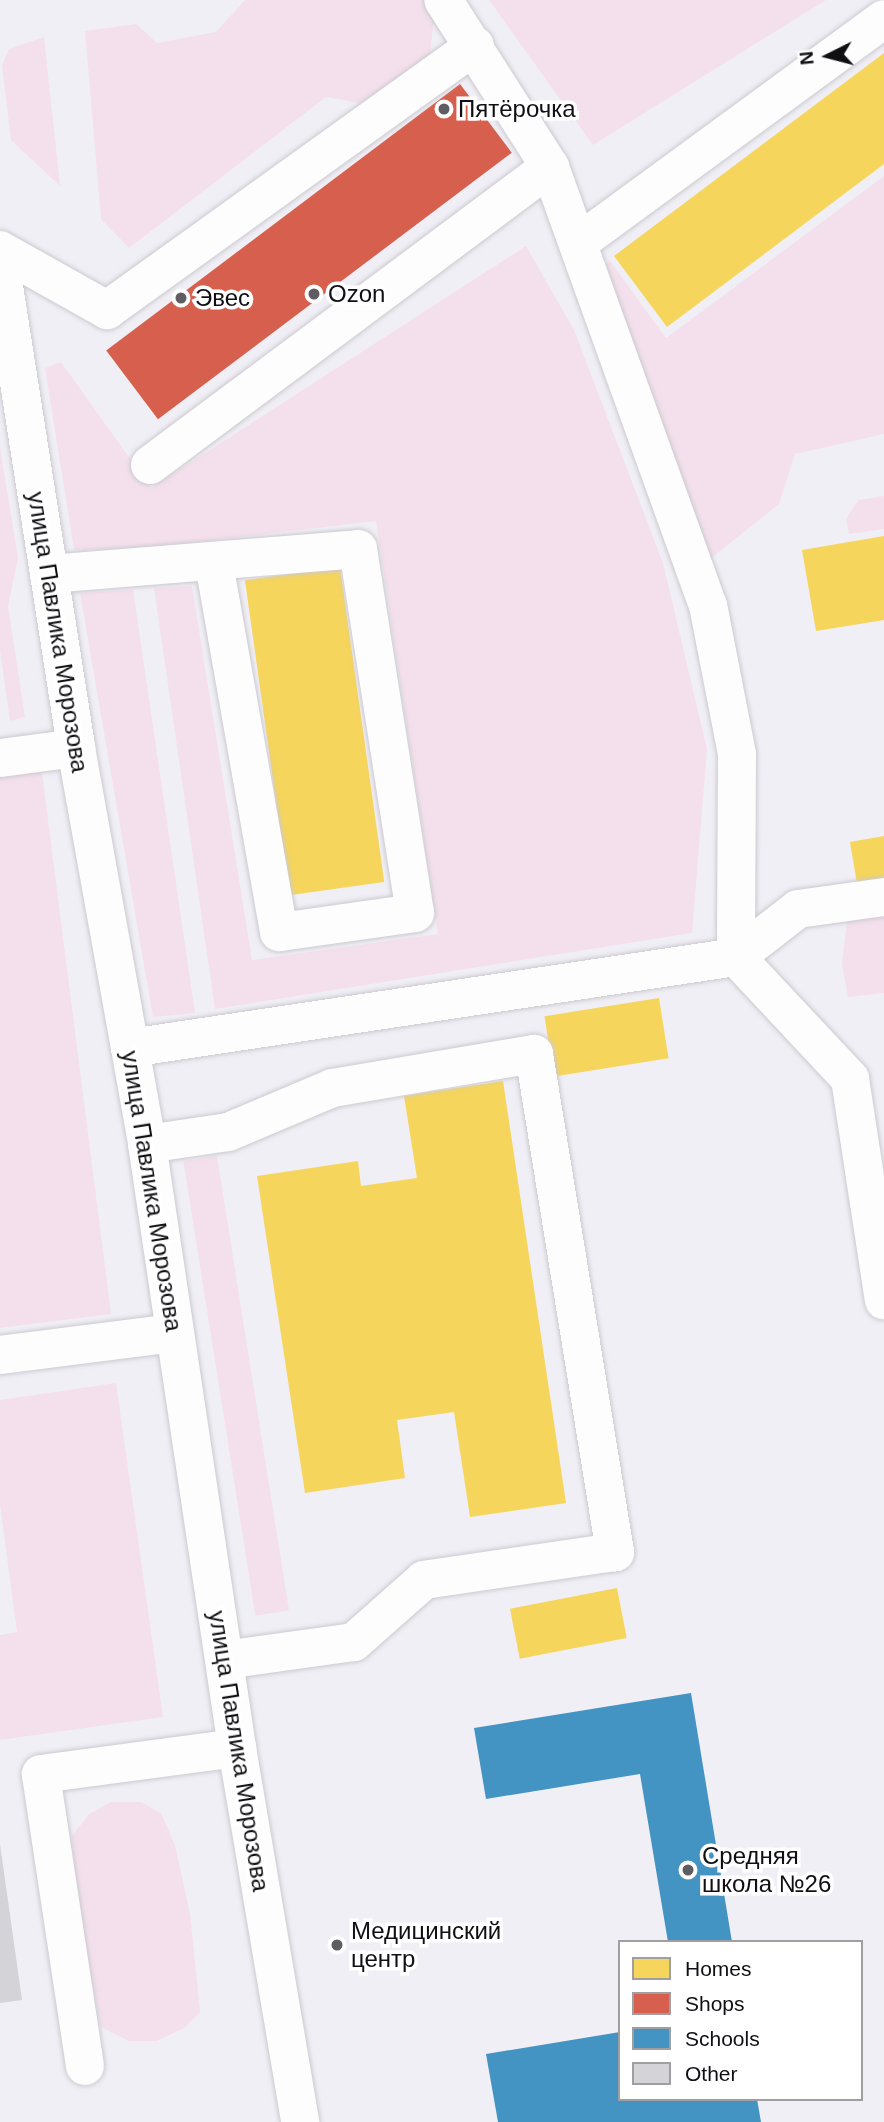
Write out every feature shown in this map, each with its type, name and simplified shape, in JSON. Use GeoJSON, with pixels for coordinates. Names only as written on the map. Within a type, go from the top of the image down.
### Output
{"type":"FeatureCollection","features":[{"type":"Feature","properties":{"kind":"street"},"geometry":{"type":"LineString","coordinates":[[443,0],[474,46],[487,74],[550,167],[708,605],[737,754],[736,957],[850,1079],[884,1300]]}},
{"type":"Feature","properties":{"kind":"street"},"geometry":{"type":"LineString","coordinates":[[578,243],[884,19]]}},
{"type":"Feature","properties":{"kind":"street"},"geometry":{"type":"LineString","coordinates":[[0,250],[107,310],[474,46]]}},
{"type":"Feature","properties":{"kind":"street"},"geometry":{"type":"LineString","coordinates":[[150,465],[550,167]]}},
{"type":"Feature","properties":{"kind":"street","name":"улица Павлика Морозова"},"geometry":{"type":"LineString","coordinates":[[0,261],[76,748],[147,1144],[237,1748],[300,2122]]}},
{"type":"Feature","properties":{"kind":"street"},"geometry":{"type":"LineString","coordinates":[[49,574],[214,564],[358,549],[415,913],[279,932],[214,564]]}},
{"type":"Feature","properties":{"kind":"street"},"geometry":{"type":"LineString","coordinates":[[0,758],[76,748]]}},
{"type":"Feature","properties":{"kind":"street"},"geometry":{"type":"LineString","coordinates":[[130,1048],[736,957],[798,909],[884,897]]}},
{"type":"Feature","properties":{"kind":"street"},"geometry":{"type":"LineString","coordinates":[[147,1144],[228,1132],[332,1088],[534,1054],[615,1552],[424,1580],[354,1642],[225,1660]]}},
{"type":"Feature","properties":{"kind":"street"},"geometry":{"type":"LineString","coordinates":[[0,1355],[174,1333]]}},
{"type":"Feature","properties":{"kind":"street"},"geometry":{"type":"LineString","coordinates":[[85,2066],[41,1774],[237,1748]]}},
{"type":"Feature","properties":{"kind":"shaded area"},"geometry":{"type":"Polygon","coordinates":[[[245,0],[429,0],[435,8],[430,56],[366,104],[326,97],[129,248],[101,219],[85,31],[136,24],[157,43],[216,32],[245,0]]]}},
{"type":"Feature","properties":{"kind":"shaded area"},"geometry":{"type":"Polygon","coordinates":[[[489,0],[826,0],[593,145],[489,0]]]}},
{"type":"Feature","properties":{"kind":"shaded area"},"geometry":{"type":"Polygon","coordinates":[[[44,37],[60,186],[11,140],[2,65],[9,49],[44,37]]]}},
{"type":"Feature","properties":{"kind":"shaded area"},"geometry":{"type":"Polygon","coordinates":[[[884,176],[884,434],[795,454],[779,504],[710,559],[601,268],[610,261],[666,338],[884,176]]]}},
{"type":"Feature","properties":{"kind":"shaded area"},"geometry":{"type":"Polygon","coordinates":[[[526,246],[574,330],[663,563],[707,749],[692,933],[215,1009],[154,588],[192,586],[252,960],[438,934],[376,521],[155,547],[74,550],[45,368],[61,362],[151,488],[526,246]]]}},
{"type":"Feature","properties":{"kind":"shaded area"},"geometry":{"type":"Polygon","coordinates":[[[0,447],[18,558],[8,606],[25,717],[10,721],[0,651],[0,447]]]}},
{"type":"Feature","properties":{"kind":"shaded area"},"geometry":{"type":"Polygon","coordinates":[[[884,496],[884,529],[849,534],[846,519],[858,500],[884,496]]]}},
{"type":"Feature","properties":{"kind":"shaded area"},"geometry":{"type":"Polygon","coordinates":[[[133,590],[195,1013],[153,1017],[80,593],[133,590]]]}},
{"type":"Feature","properties":{"kind":"shaded area"},"geometry":{"type":"Polygon","coordinates":[[[41,765],[111,1314],[0,1328],[0,772],[41,765]]]}},
{"type":"Feature","properties":{"kind":"shaded area"},"geometry":{"type":"Polygon","coordinates":[[[884,915],[884,993],[848,997],[842,963],[847,920],[884,915]]]}},
{"type":"Feature","properties":{"kind":"shaded area"},"geometry":{"type":"Polygon","coordinates":[[[217,1156],[289,1610],[255,1616],[183,1161],[217,1156]]]}},
{"type":"Feature","properties":{"kind":"shaded area"},"geometry":{"type":"Polygon","coordinates":[[[116,1383],[163,1717],[0,1740],[0,1635],[17,1632],[0,1505],[0,1400],[116,1383]]]}},
{"type":"Feature","properties":{"kind":"shaded area"},"geometry":{"type":"Polygon","coordinates":[[[111,1802],[141,1802],[161,1813],[175,1845],[190,1914],[200,2012],[184,2028],[157,2041],[129,2041],[101,2027],[76,1898],[72,1836],[89,1814],[111,1802]]]}},
{"type":"Feature","properties":{"kind":"building: Homes"},"geometry":{"type":"Polygon","coordinates":[[[884,53],[884,164],[667,327],[614,256],[884,53]]]}},
{"type":"Feature","properties":{"kind":"building: Homes"},"geometry":{"type":"Polygon","coordinates":[[[884,536],[884,620],[816,631],[802,550],[884,536]]]}},
{"type":"Feature","properties":{"kind":"building: Homes"},"geometry":{"type":"Polygon","coordinates":[[[340,567],[384,882],[289,895],[245,580],[340,567]]]}},
{"type":"Feature","properties":{"kind":"building: Homes"},"geometry":{"type":"Polygon","coordinates":[[[884,836],[884,879],[857,884],[850,842],[884,836]]]}},
{"type":"Feature","properties":{"kind":"building: Homes"},"geometry":{"type":"Polygon","coordinates":[[[659,998],[669,1058],[554,1076],[544,1016],[659,998]]]}},
{"type":"Feature","properties":{"kind":"building: Homes"},"geometry":{"type":"Polygon","coordinates":[[[503,1081],[566,1503],[470,1517],[454,1412],[397,1420],[405,1478],[305,1493],[257,1176],[358,1161],[361,1186],[417,1178],[404,1096],[503,1081]]]}},
{"type":"Feature","properties":{"kind":"building: Homes"},"geometry":{"type":"Polygon","coordinates":[[[617,1588],[627,1638],[520,1659],[510,1609],[617,1588]]]}},
{"type":"Feature","properties":{"kind":"building: Shops"},"geometry":{"type":"Polygon","coordinates":[[[460,84],[512,153],[158,419],[106,351],[460,84]]]}},
{"type":"Feature","properties":{"kind":"building: Schools","name":"Средняя школа №26"},"geometry":{"type":"Polygon","coordinates":[[[691,1693],[732,1940],[668,1940],[640,1774],[486,1799],[474,1728],[691,1693]]]}},
{"type":"Feature","properties":{"kind":"building: Schools"},"geometry":{"type":"Polygon","coordinates":[[[618,2032],[618,2101],[757,2101],[761,2122],[498,2122],[486,2054],[618,2032]]]}},
{"type":"Feature","properties":{"kind":"building: Other"},"geometry":{"type":"Polygon","coordinates":[[[0,1844],[22,2000],[0,2003],[0,1844]]]}},
{"type":"Feature","properties":{"kind":"place","name":"Пятёрочка"},"geometry":{"type":"Point","coordinates":[444,109]}},
{"type":"Feature","properties":{"kind":"place","name":"Ozon"},"geometry":{"type":"Point","coordinates":[314,294]}},
{"type":"Feature","properties":{"kind":"place","name":"Эвес"},"geometry":{"type":"Point","coordinates":[181,298]}},
{"type":"Feature","properties":{"kind":"place","name":"Средняя школа №26"},"geometry":{"type":"Point","coordinates":[688,1870]}},
{"type":"Feature","properties":{"kind":"place","name":"Медицинский центр"},"geometry":{"type":"Point","coordinates":[337,1945]}}]}
